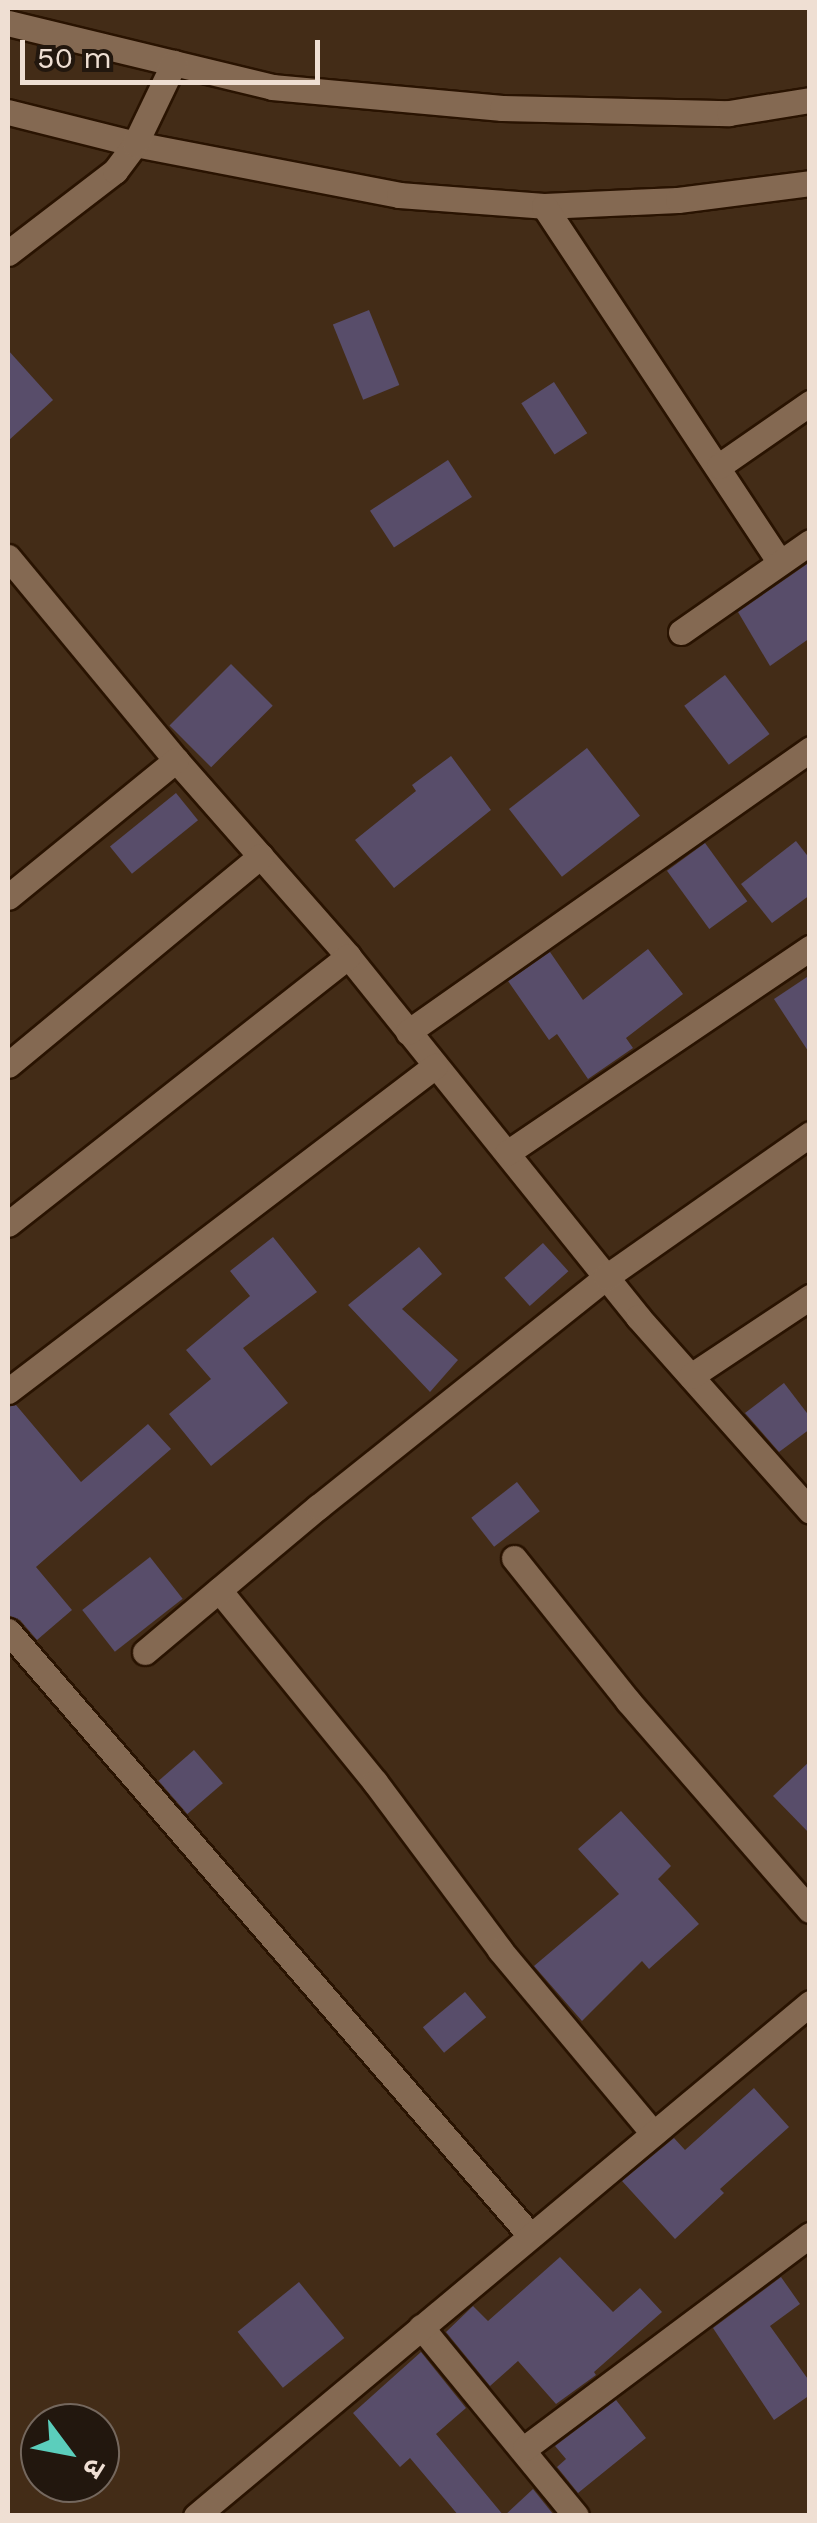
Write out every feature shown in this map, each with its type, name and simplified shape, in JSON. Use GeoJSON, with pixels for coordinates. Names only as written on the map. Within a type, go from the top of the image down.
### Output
{"type":"FeatureCollection","features":[{"type":"Feature","properties":{"kind":"street"},"geometry":{"type":"LineString","coordinates":[[8,23],[272,86],[502,108],[729,114],[810,100]]}},
{"type":"Feature","properties":{"kind":"street"},"geometry":{"type":"LineString","coordinates":[[8,252],[114,170],[135,144],[174,63]]}},
{"type":"Feature","properties":{"kind":"street"},"geometry":{"type":"LineString","coordinates":[[8,112],[135,144],[399,195],[544,206],[678,200],[810,184]]}},
{"type":"Feature","properties":{"kind":"street"},"geometry":{"type":"LineString","coordinates":[[544,206],[780,562]]}},
{"type":"Feature","properties":{"kind":"street"},"geometry":{"type":"LineString","coordinates":[[718,466],[810,404]]}},
{"type":"Feature","properties":{"kind":"street"},"geometry":{"type":"LineString","coordinates":[[681,632],[810,542]]}},
{"type":"Feature","properties":{"kind":"street"},"geometry":{"type":"LineString","coordinates":[[8,556],[176,760],[348,956],[606,1277],[810,1511]]}},
{"type":"Feature","properties":{"kind":"street"},"geometry":{"type":"LineString","coordinates":[[408,1032],[810,750]]}},
{"type":"Feature","properties":{"kind":"street"},"geometry":{"type":"LineString","coordinates":[[8,898],[176,760]]}},
{"type":"Feature","properties":{"kind":"street"},"geometry":{"type":"LineString","coordinates":[[8,1065],[261,856]]}},
{"type":"Feature","properties":{"kind":"street"},"geometry":{"type":"LineString","coordinates":[[507,1153],[810,948]]}},
{"type":"Feature","properties":{"kind":"street"},"geometry":{"type":"LineString","coordinates":[[8,1224],[348,956]]}},
{"type":"Feature","properties":{"kind":"street"},"geometry":{"type":"LineString","coordinates":[[8,1392],[436,1066]]}},
{"type":"Feature","properties":{"kind":"street"},"geometry":{"type":"LineString","coordinates":[[144,1652],[606,1277],[810,1134]]}},
{"type":"Feature","properties":{"kind":"street"},"geometry":{"type":"LineString","coordinates":[[691,1376],[810,1296]]}},
{"type":"Feature","properties":{"kind":"street"},"geometry":{"type":"LineString","coordinates":[[514,1558],[628,1701],[810,1910]]}},
{"type":"Feature","properties":{"kind":"street"},"geometry":{"type":"LineString","coordinates":[[219,1590],[375,1782],[500,1950],[654,2133]]}},
{"type":"Feature","properties":{"kind":"street"},"geometry":{"type":"LineString","coordinates":[[8,1631],[530,2236]]}},
{"type":"Feature","properties":{"kind":"street"},"geometry":{"type":"LineString","coordinates":[[196,2516],[810,2003]]}},
{"type":"Feature","properties":{"kind":"street"},"geometry":{"type":"LineString","coordinates":[[525,2448],[810,2235]]}},
{"type":"Feature","properties":{"kind":"street"},"geometry":{"type":"LineString","coordinates":[[420,2326],[525,2448],[576,2516]]}},
{"type":"Feature","properties":{"kind":"building"},"geometry":{"type":"Polygon","coordinates":[[[369,310],[399,385],[363,400],[333,325],[369,310]]]}},
{"type":"Feature","properties":{"kind":"building"},"geometry":{"type":"Polygon","coordinates":[[[8,350],[53,400],[8,441],[8,350]]]}},
{"type":"Feature","properties":{"kind":"building"},"geometry":{"type":"Polygon","coordinates":[[[554,382],[587,433],[555,454],[521,403],[554,382]]]}},
{"type":"Feature","properties":{"kind":"building"},"geometry":{"type":"Polygon","coordinates":[[[448,460],[472,497],[394,548],[370,511],[448,460]]]}},
{"type":"Feature","properties":{"kind":"building"},"geometry":{"type":"Polygon","coordinates":[[[810,562],[810,638],[770,666],[738,612],[810,562]]]}},
{"type":"Feature","properties":{"kind":"building"},"geometry":{"type":"Polygon","coordinates":[[[231,664],[273,706],[211,767],[169,726],[231,664]]]}},
{"type":"Feature","properties":{"kind":"building"},"geometry":{"type":"Polygon","coordinates":[[[725,675],[770,734],[729,765],[684,706],[725,675]]]}},
{"type":"Feature","properties":{"kind":"building"},"geometry":{"type":"Polygon","coordinates":[[[587,748],[640,816],[562,877],[509,809],[587,748]]]}},
{"type":"Feature","properties":{"kind":"building"},"geometry":{"type":"Polygon","coordinates":[[[451,756],[491,810],[394,888],[355,840],[416,791],[412,785],[451,756]]]}},
{"type":"Feature","properties":{"kind":"building"},"geometry":{"type":"Polygon","coordinates":[[[176,793],[198,820],[132,874],[110,846],[176,793]]]}},
{"type":"Feature","properties":{"kind":"building"},"geometry":{"type":"Polygon","coordinates":[[[796,841],[810,859],[810,895],[772,923],[741,884],[796,841]]]}},
{"type":"Feature","properties":{"kind":"building"},"geometry":{"type":"Polygon","coordinates":[[[705,843],[747,901],[709,929],[667,871],[705,843]]]}},
{"type":"Feature","properties":{"kind":"building"},"geometry":{"type":"Polygon","coordinates":[[[648,949],[683,994],[626,1038],[633,1048],[588,1079],[557,1034],[549,1040],[508,981],[550,952],[583,1000],[648,949]]]}},
{"type":"Feature","properties":{"kind":"building"},"geometry":{"type":"Polygon","coordinates":[[[810,975],[810,1054],[774,999],[810,975]]]}},
{"type":"Feature","properties":{"kind":"building"},"geometry":{"type":"Polygon","coordinates":[[[273,1237],[317,1292],[243,1348],[288,1403],[211,1466],[169,1414],[211,1379],[186,1350],[250,1296],[230,1271],[273,1237]]]}},
{"type":"Feature","properties":{"kind":"building"},"geometry":{"type":"Polygon","coordinates":[[[543,1243],[568,1271],[530,1306],[504,1278],[543,1243]]]}},
{"type":"Feature","properties":{"kind":"building"},"geometry":{"type":"Polygon","coordinates":[[[419,1247],[442,1274],[402,1309],[458,1360],[430,1392],[348,1305],[419,1247]]]}},
{"type":"Feature","properties":{"kind":"building"},"geometry":{"type":"Polygon","coordinates":[[[784,1383],[810,1417],[810,1429],[779,1452],[745,1413],[784,1383]]]}},
{"type":"Feature","properties":{"kind":"building"},"geometry":{"type":"Polygon","coordinates":[[[16,1405],[81,1482],[148,1424],[171,1449],[36,1567],[72,1610],[37,1640],[20,1620],[8,1615],[8,1407],[16,1405]]]}},
{"type":"Feature","properties":{"kind":"building"},"geometry":{"type":"Polygon","coordinates":[[[517,1482],[540,1511],[494,1547],[471,1518],[517,1482]]]}},
{"type":"Feature","properties":{"kind":"building"},"geometry":{"type":"Polygon","coordinates":[[[150,1557],[183,1599],[115,1652],[82,1610],[150,1557]]]}},
{"type":"Feature","properties":{"kind":"building"},"geometry":{"type":"Polygon","coordinates":[[[194,1750],[223,1783],[187,1814],[159,1781],[194,1750]]]}},
{"type":"Feature","properties":{"kind":"building"},"geometry":{"type":"Polygon","coordinates":[[[810,1761],[810,1834],[773,1796],[810,1761]]]}},
{"type":"Feature","properties":{"kind":"building"},"geometry":{"type":"Polygon","coordinates":[[[621,1811],[671,1866],[658,1879],[699,1924],[649,1969],[642,1961],[582,2021],[534,1966],[619,1894],[578,1849],[621,1811]]]}},
{"type":"Feature","properties":{"kind":"building"},"geometry":{"type":"Polygon","coordinates":[[[465,1992],[486,2017],[444,2053],[423,2027],[465,1992]]]}},
{"type":"Feature","properties":{"kind":"building"},"geometry":{"type":"Polygon","coordinates":[[[754,2088],[789,2127],[720,2189],[724,2193],[675,2239],[622,2181],[674,2138],[685,2150],[754,2088]]]}},
{"type":"Feature","properties":{"kind":"building"},"geometry":{"type":"Polygon","coordinates":[[[560,2257],[613,2312],[640,2288],[662,2312],[594,2372],[596,2375],[556,2404],[518,2361],[490,2386],[446,2332],[473,2306],[488,2321],[560,2257]]]}},
{"type":"Feature","properties":{"kind":"building"},"geometry":{"type":"Polygon","coordinates":[[[781,2277],[800,2304],[770,2326],[810,2382],[810,2395],[774,2420],[713,2328],[781,2277]]]}},
{"type":"Feature","properties":{"kind":"building"},"geometry":{"type":"Polygon","coordinates":[[[299,2282],[344,2338],[283,2388],[238,2332],[299,2282]]]}},
{"type":"Feature","properties":{"kind":"building"},"geometry":{"type":"Polygon","coordinates":[[[421,2352],[466,2408],[436,2434],[504,2516],[459,2516],[410,2458],[400,2467],[353,2413],[421,2352]]]}},
{"type":"Feature","properties":{"kind":"building"},"geometry":{"type":"Polygon","coordinates":[[[616,2400],[646,2438],[578,2493],[557,2467],[566,2459],[555,2446],[616,2400]]]}},
{"type":"Feature","properties":{"kind":"building"},"geometry":{"type":"Polygon","coordinates":[[[533,2489],[553,2514],[504,2516],[533,2489]]]}}]}
